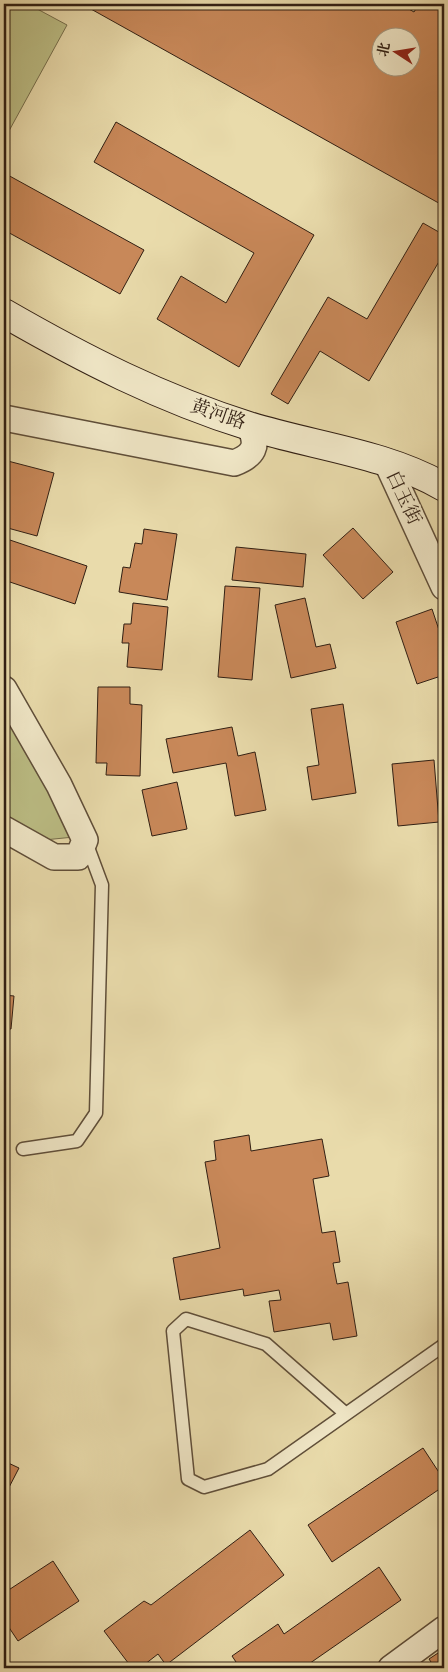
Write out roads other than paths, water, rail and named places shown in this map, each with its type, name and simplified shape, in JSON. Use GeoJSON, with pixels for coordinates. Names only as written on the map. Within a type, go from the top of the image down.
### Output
{"type":"FeatureCollection","features":[{"type":"Feature","properties":{"kind":"main road","name":"黄河路"},"geometry":{"type":"LineString","coordinates":[[4,313],[126,379],[184,404],[249,426],[387,463],[424,476],[444,487]]}},
{"type":"Feature","properties":{"kind":"street"},"geometry":{"type":"LineString","coordinates":[[4,418],[234,462],[246,458],[254,448],[254,434],[249,426]]}},
{"type":"Feature","properties":{"kind":"street","name":"白玉街"},"geometry":{"type":"LineString","coordinates":[[387,463],[444,587]]}},
{"type":"Feature","properties":{"kind":"street"},"geometry":{"type":"LineString","coordinates":[[4,689],[59,785],[85,840],[78,857],[54,857],[4,829]]}},
{"type":"Feature","properties":{"kind":"street"},"geometry":{"type":"LineString","coordinates":[[391,1668],[444,1629]]}},
{"type":"Feature","properties":{"kind":"lane"},"geometry":{"type":"LineString","coordinates":[[23,1149],[78,1141],[96,1113],[102,885],[85,840]]}},
{"type":"Feature","properties":{"kind":"lane"},"geometry":{"type":"LineString","coordinates":[[346,1414],[266,1344],[186,1319],[173,1330],[188,1479],[204,1487],[268,1469],[444,1345]]}}]}
